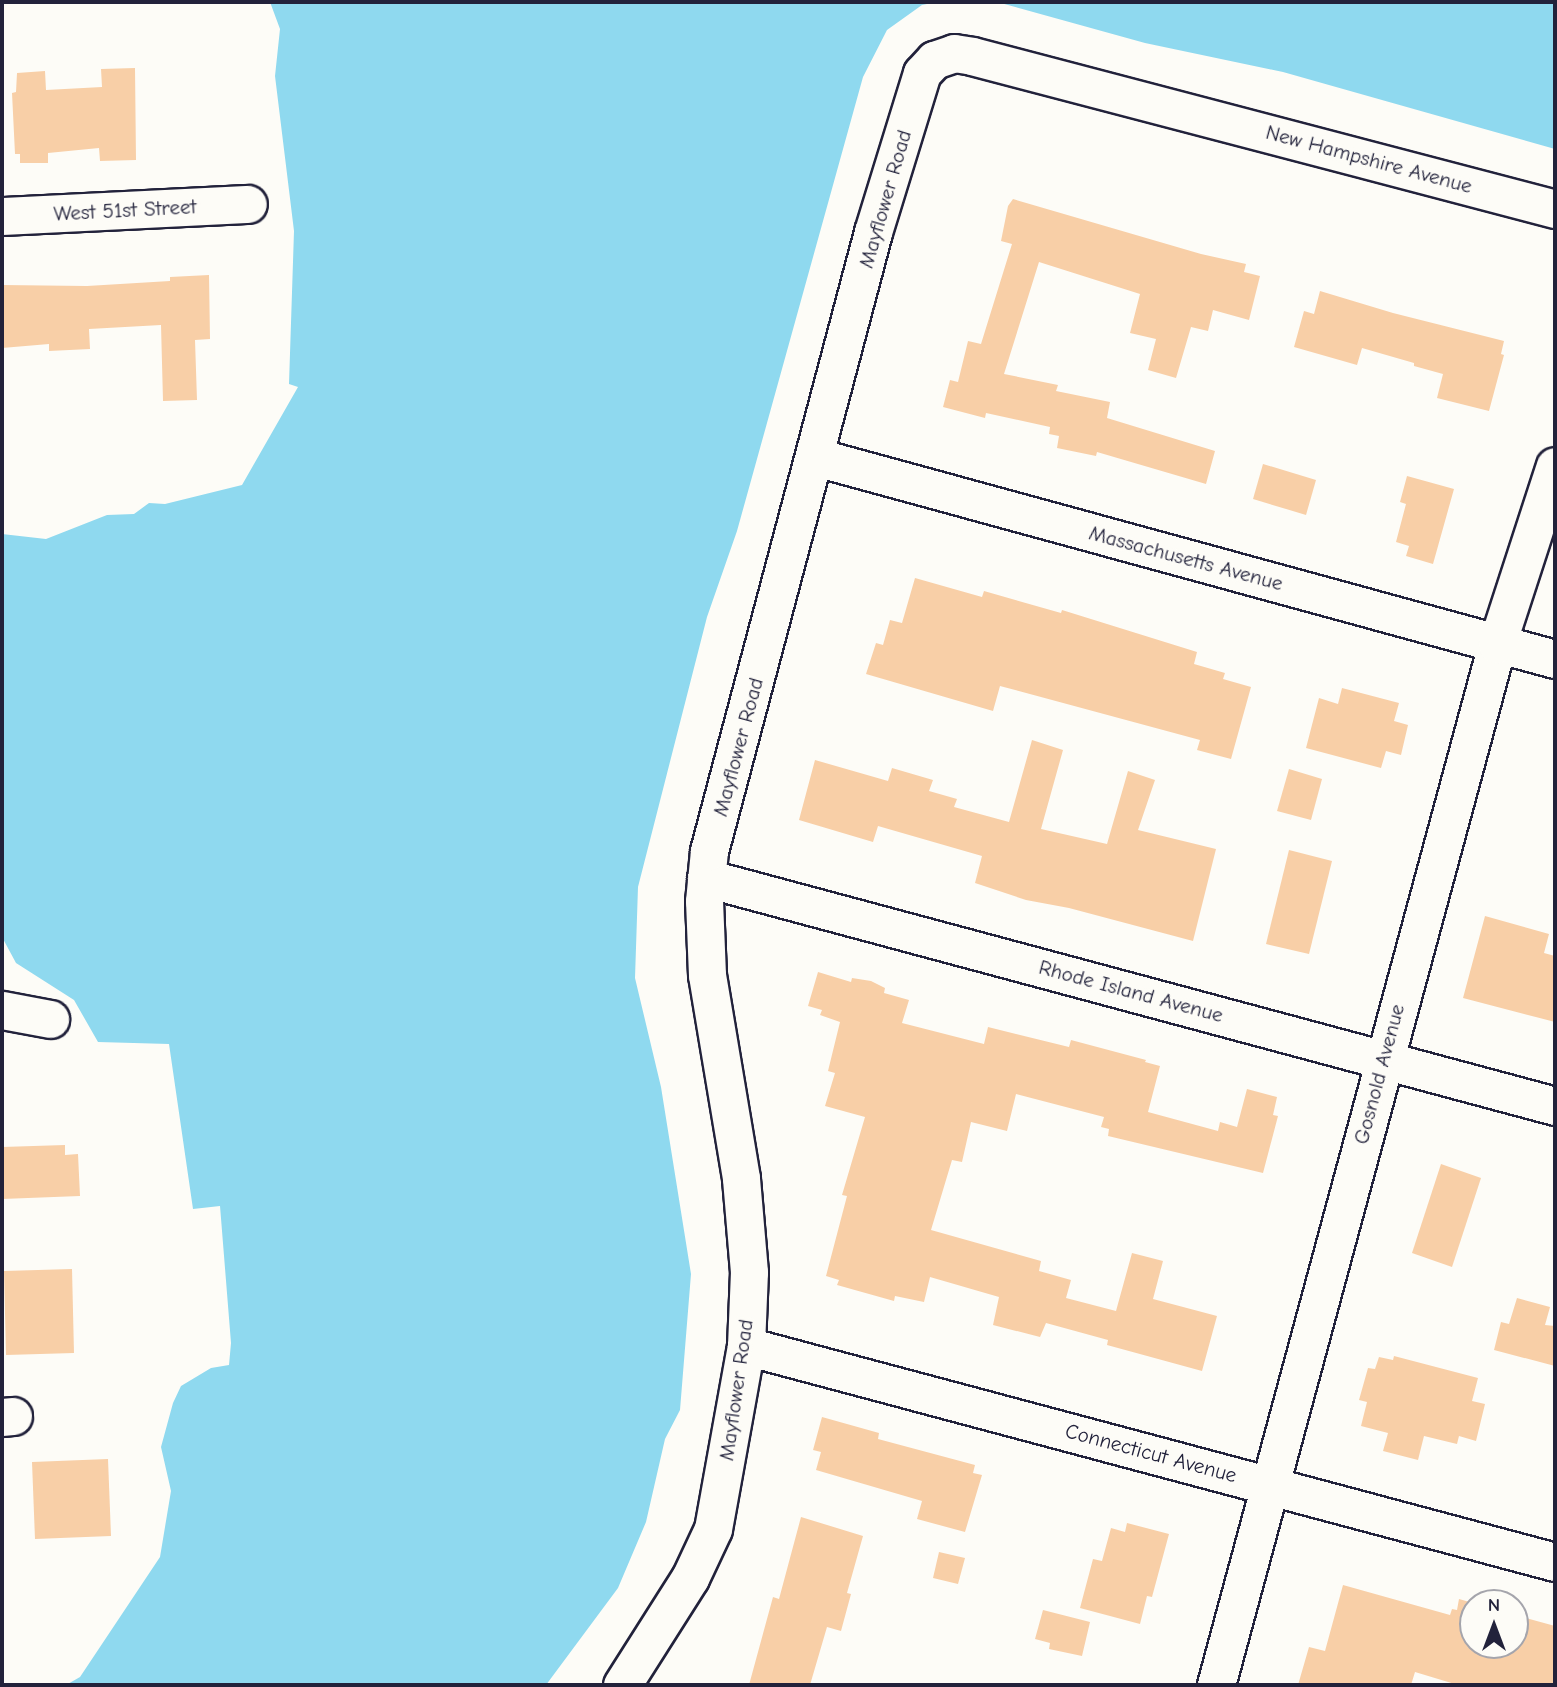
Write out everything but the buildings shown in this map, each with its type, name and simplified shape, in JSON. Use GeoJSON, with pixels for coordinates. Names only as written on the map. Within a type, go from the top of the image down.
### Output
{"type":"FeatureCollection","features":[{"type":"Feature","properties":{"kind":"street","name":"Mayflower Road"},"geometry":{"type":"LineString","coordinates":[[622,1685],[690,1578],[713,1529],[746,1346],[749,1272],[741,1178],[707,975],[706,878],[709,851],[816,457],[873,232],[922,73],[934,60],[954,53],[1183,110]]}},
{"type":"Feature","properties":{"kind":"street","name":"New Hampshire Avenue"},"geometry":{"type":"LineString","coordinates":[[1183,110],[1555,209]]}},
{"type":"Feature","properties":{"kind":"street","name":"West 51st Street"},"geometry":{"type":"LineString","coordinates":[[2,216],[248,204]]}},
{"type":"Feature","properties":{"kind":"street","name":"Massachusetts Avenue"},"geometry":{"type":"LineString","coordinates":[[816,457],[1555,659]]}},
{"type":"Feature","properties":{"kind":"street","name":"Gosnold Avenue"},"geometry":{"type":"LineString","coordinates":[[1216,1685],[1497,644],[1555,466]]}},
{"type":"Feature","properties":{"kind":"street","name":"Rhode Island Avenue"},"geometry":{"type":"LineString","coordinates":[[706,878],[1555,1106]]}},
{"type":"Feature","properties":{"kind":"street"},"geometry":{"type":"LineString","coordinates":[[2,1010],[50,1019]]}},
{"type":"Feature","properties":{"kind":"street","name":"Connecticut Avenue"},"geometry":{"type":"LineString","coordinates":[[746,1346],[1555,1562]]}},
{"type":"Feature","properties":{"kind":"water"},"geometry":{"type":"Polygon","coordinates":[[[270,2],[937,2],[922,5],[887,30],[863,77],[737,531],[707,617],[638,887],[635,978],[661,1087],[691,1274],[680,1410],[665,1439],[646,1522],[618,1588],[546,1685],[66,1685],[80,1677],[160,1557],[171,1491],[161,1447],[173,1403],[181,1386],[211,1368],[229,1365],[231,1343],[220,1206],[193,1209],[169,1044],[98,1042],[74,1000],[16,963],[2,937],[2,534],[46,539],[107,515],[134,514],[149,503],[165,504],[242,485],[298,387],[289,384],[294,231],[275,76],[280,29],[270,2]]]}},
{"type":"Feature","properties":{"kind":"water"},"geometry":{"type":"Polygon","coordinates":[[[997,2],[1555,2],[1555,149],[1283,72],[1145,43],[997,2]]]}}]}
